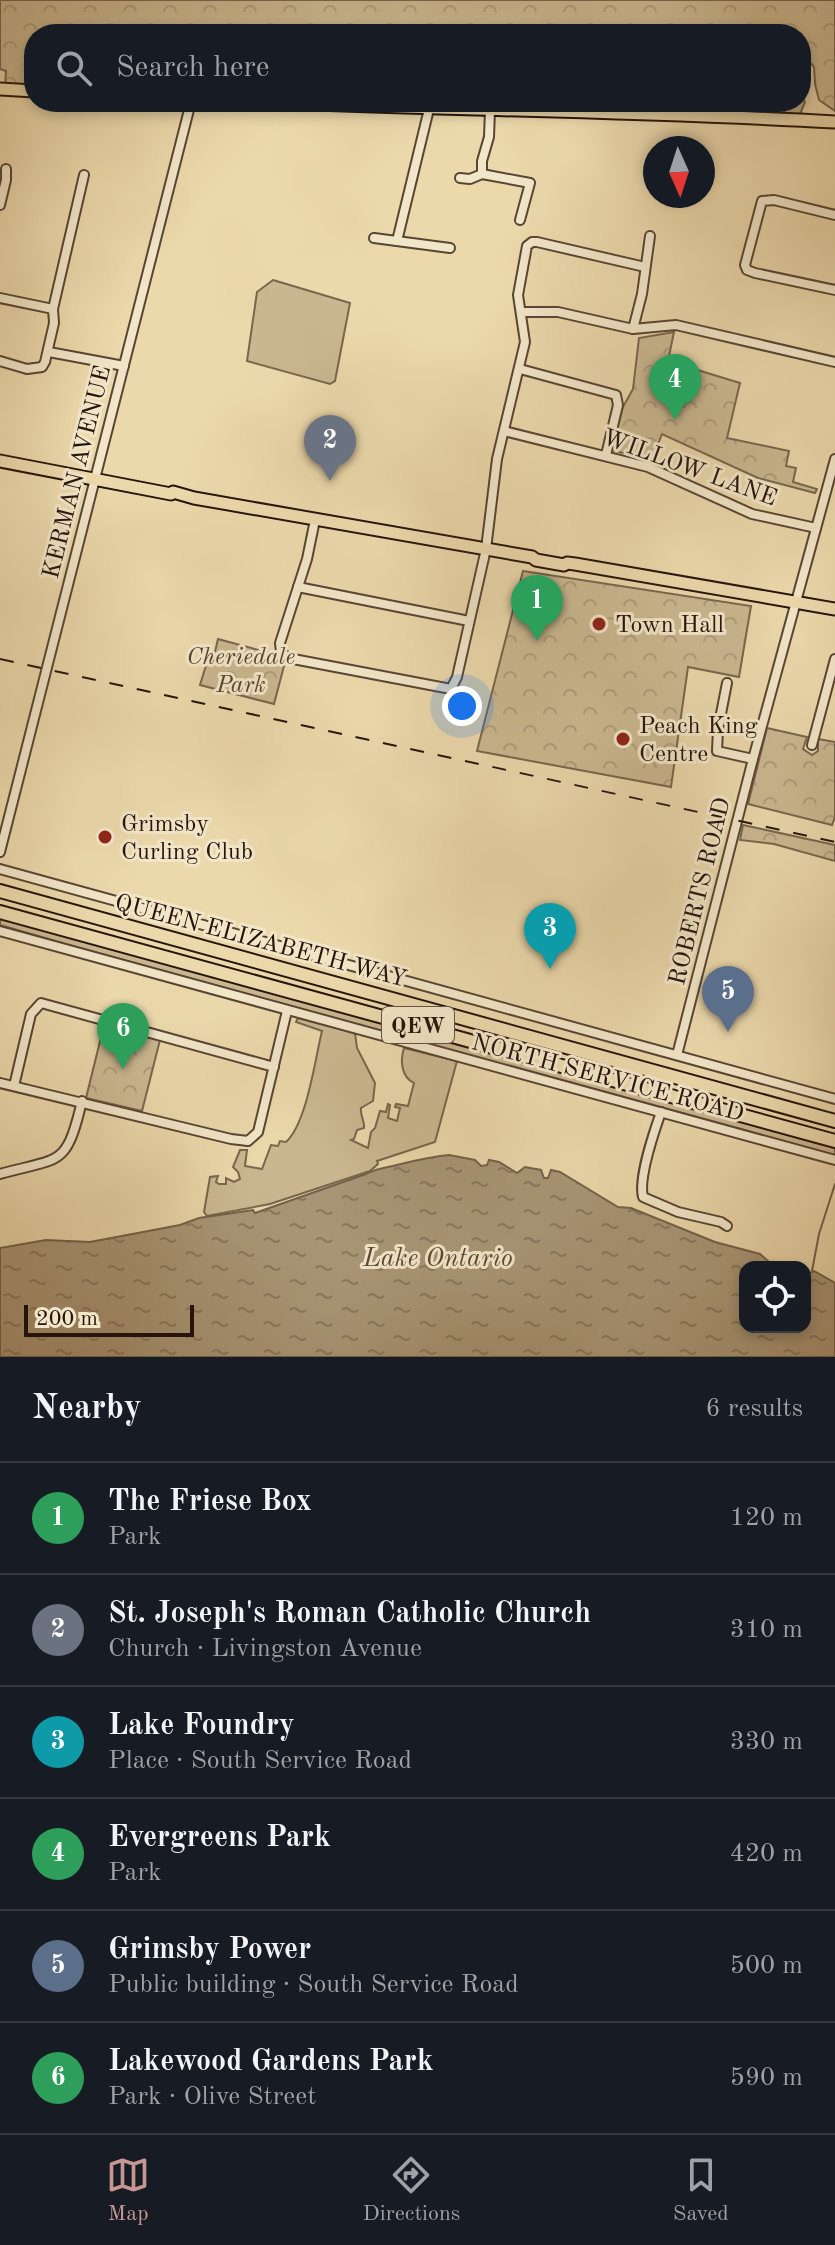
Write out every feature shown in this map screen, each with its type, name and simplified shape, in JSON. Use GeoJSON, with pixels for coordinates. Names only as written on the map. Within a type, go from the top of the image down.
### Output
{"type":"FeatureCollection","features":[{"type":"Feature","properties":{"kind":"highway","name":"QUEEN ELIZABETH WAY"},"geometry":{"type":"LineString","coordinates":[[0,891],[835,1121]]}},
{"type":"Feature","properties":{"kind":"highway","name":"QUEEN ELIZABETH WAY"},"geometry":{"type":"LineString","coordinates":[[0,912],[835,1141]]}},
{"type":"Feature","properties":{"kind":"main road"},"geometry":{"type":"LineString","coordinates":[[0,89],[24,90]]}},
{"type":"Feature","properties":{"kind":"main road"},"geometry":{"type":"LineString","coordinates":[[593,112],[835,122]]}},
{"type":"Feature","properties":{"kind":"main road"},"geometry":{"type":"LineString","coordinates":[[0,461],[315,520],[565,560],[567,563],[835,609]]}},
{"type":"Feature","properties":{"kind":"street","name":"KERMAN AVENUE"},"geometry":{"type":"LineString","coordinates":[[0,852],[188,112]]}},
{"type":"Feature","properties":{"kind":"street"},"geometry":{"type":"LineString","coordinates":[[397,241],[428,112]]}},
{"type":"Feature","properties":{"kind":"street"},"geometry":{"type":"LineString","coordinates":[[482,174],[490,112]]}},
{"type":"Feature","properties":{"kind":"street"},"geometry":{"type":"LineString","coordinates":[[0,205],[6,169]]}},
{"type":"Feature","properties":{"kind":"street"},"geometry":{"type":"LineString","coordinates":[[460,178],[470,179],[482,174],[530,183],[520,220]]}},
{"type":"Feature","properties":{"kind":"street"},"geometry":{"type":"LineString","coordinates":[[0,361],[36,369],[42,367],[49,352],[53,309],[84,175]]}},
{"type":"Feature","properties":{"kind":"street"},"geometry":{"type":"LineString","coordinates":[[835,215],[774,200],[762,201],[745,265],[747,270],[755,273],[835,290]]}},
{"type":"Feature","properties":{"kind":"street"},"geometry":{"type":"LineString","coordinates":[[633,329],[650,236]]}},
{"type":"Feature","properties":{"kind":"street"},"geometry":{"type":"LineString","coordinates":[[374,238],[450,248]]}},
{"type":"Feature","properties":{"kind":"street"},"geometry":{"type":"LineString","coordinates":[[315,520],[280,643],[281,652],[288,658],[451,689],[455,685],[486,549],[497,459],[525,342],[518,295],[527,246],[537,242],[645,267]]}},
{"type":"Feature","properties":{"kind":"street"},"geometry":{"type":"LineString","coordinates":[[0,298],[53,309]]}},
{"type":"Feature","properties":{"kind":"street"},"geometry":{"type":"LineString","coordinates":[[521,312],[558,312],[633,329],[676,325],[835,362]]}},
{"type":"Feature","properties":{"kind":"street"},"geometry":{"type":"LineString","coordinates":[[49,352],[124,366]]}},
{"type":"Feature","properties":{"kind":"street"},"geometry":{"type":"LineString","coordinates":[[520,369],[616,395],[618,405],[606,455]]}},
{"type":"Feature","properties":{"kind":"street","name":"WILLOW LANE"},"geometry":{"type":"LineString","coordinates":[[504,431],[606,455],[658,471],[752,514],[816,528]]}},
{"type":"Feature","properties":{"kind":"street","name":"ROBERTS ROAD"},"geometry":{"type":"LineString","coordinates":[[677,1055],[835,459]]}},
{"type":"Feature","properties":{"kind":"street"},"geometry":{"type":"LineString","coordinates":[[298,587],[469,621]]}},
{"type":"Feature","properties":{"kind":"street"},"geometry":{"type":"LineString","coordinates":[[812,745],[835,659]]}},
{"type":"Feature","properties":{"kind":"street"},"geometry":{"type":"LineString","coordinates":[[727,683],[717,751],[753,759]]}},
{"type":"Feature","properties":{"kind":"street"},"geometry":{"type":"LineString","coordinates":[[0,869],[835,1099]]}},
{"type":"Feature","properties":{"kind":"street","name":"NORTH SERVICE ROAD"},"geometry":{"type":"LineString","coordinates":[[0,931],[835,1160]]}},
{"type":"Feature","properties":{"kind":"street"},"geometry":{"type":"LineString","coordinates":[[14,1086],[31,1014],[41,1003],[274,1067]]}},
{"type":"Feature","properties":{"kind":"street"},"geometry":{"type":"LineString","coordinates":[[0,1083],[248,1141],[258,1132],[287,1011]]}},
{"type":"Feature","properties":{"kind":"street"},"geometry":{"type":"LineString","coordinates":[[1,1170],[51,1162],[60,1155],[74,1138],[82,1101]]}},
{"type":"Feature","properties":{"kind":"street"},"geometry":{"type":"LineString","coordinates":[[661,1112],[644,1172],[643,1197],[678,1212],[727,1226]]}},
{"type":"Feature","properties":{"kind":"green space"},"geometry":{"type":"Polygon","coordinates":[[[0,0],[835,0],[835,111],[819,100],[811,63],[811,24],[24,24],[24,87],[5,86],[6,71],[0,69],[0,0]]]}},
{"type":"Feature","properties":{"kind":"green space"},"geometry":{"type":"Polygon","coordinates":[[[784,112],[801,112],[800,114],[789,116],[784,112]]]}},
{"type":"Feature","properties":{"kind":"green space"},"geometry":{"type":"Polygon","coordinates":[[[273,280],[350,303],[335,381],[330,384],[247,361],[257,292],[273,280]]]}},
{"type":"Feature","properties":{"kind":"green space"},"geometry":{"type":"Polygon","coordinates":[[[674,332],[668,361],[740,383],[727,438],[789,451],[786,466],[796,468],[793,482],[817,489],[815,493],[758,478],[662,434],[652,459],[614,451],[612,448],[623,407],[633,389],[639,338],[674,332]]]}},
{"type":"Feature","properties":{"kind":"green space","name":"Peach King Centre"},"geometry":{"type":"Polygon","coordinates":[[[523,571],[751,606],[739,677],[688,667],[671,787],[477,751],[523,571]]]}},
{"type":"Feature","properties":{"kind":"green space","name":"Cheriedale Park"},"geometry":{"type":"Polygon","coordinates":[[[218,639],[270,653],[277,664],[284,666],[274,704],[200,685],[208,659],[213,660],[218,639]]]}},
{"type":"Feature","properties":{"kind":"green space"},"geometry":{"type":"Polygon","coordinates":[[[767,728],[807,737],[803,749],[812,755],[818,751],[818,739],[835,742],[835,817],[832,825],[748,804],[767,728]]]}},
{"type":"Feature","properties":{"kind":"green space"},"geometry":{"type":"Polygon","coordinates":[[[743,825],[835,845],[835,861],[774,844],[740,840],[743,825]]]}},
{"type":"Feature","properties":{"kind":"green space"},"geometry":{"type":"Polygon","coordinates":[[[0,918],[835,1148],[835,1156],[76,947],[0,925],[0,918]]]}},
{"type":"Feature","properties":{"kind":"green space"},"geometry":{"type":"Polygon","coordinates":[[[298,1018],[355,1033],[357,1048],[375,1083],[373,1101],[361,1108],[364,1128],[357,1130],[351,1140],[368,1148],[380,1111],[386,1112],[390,1105],[388,1118],[397,1121],[400,1108],[395,1107],[396,1104],[408,1106],[414,1083],[406,1077],[403,1068],[404,1048],[457,1061],[435,1142],[377,1161],[378,1164],[370,1171],[270,1204],[207,1216],[204,1212],[210,1177],[218,1176],[216,1182],[219,1184],[226,1184],[226,1178],[234,1182],[240,1179],[233,1167],[240,1150],[247,1150],[245,1166],[262,1169],[271,1145],[286,1142],[300,1121],[322,1031],[296,1022],[298,1018]]]}},
{"type":"Feature","properties":{"kind":"green space"},"geometry":{"type":"Polygon","coordinates":[[[104,1025],[160,1040],[142,1111],[86,1098],[104,1025]]]}},
{"type":"Feature","properties":{"kind":"water","name":"Lake Ontario"},"geometry":{"type":"Polygon","coordinates":[[[449,1155],[475,1160],[481,1166],[487,1165],[489,1160],[517,1173],[525,1167],[541,1170],[544,1178],[548,1178],[551,1170],[560,1172],[618,1207],[631,1208],[715,1242],[760,1254],[768,1261],[739,1261],[739,1333],[811,1333],[811,1272],[814,1271],[835,1283],[835,1357],[0,1357],[0,1248],[46,1240],[90,1242],[180,1225],[199,1218],[253,1210],[255,1213],[378,1169],[449,1155]]]}},
{"type":"Feature","properties":{"kind":"waterway"},"geometry":{"type":"LineString","coordinates":[[812,1271],[819,1234],[835,1184]]}},
{"type":"Feature","properties":{"kind":"railway"},"geometry":{"type":"LineString","coordinates":[[0,659],[835,842]]}},
{"type":"Feature","properties":{"kind":"place","name":"Evergreens Park"},"geometry":{"type":"Point","coordinates":[675,420]}},
{"type":"Feature","properties":{"kind":"place","name":"St. Joseph's Roman Catholic Church"},"geometry":{"type":"Point","coordinates":[330,481]}},
{"type":"Feature","properties":{"kind":"place","name":"Town Hall"},"geometry":{"type":"Point","coordinates":[599,624]}},
{"type":"Feature","properties":{"kind":"place","name":"The Friese Box"},"geometry":{"type":"Point","coordinates":[537,641]}},
{"type":"Feature","properties":{"kind":"place","name":"Peach King Centre"},"geometry":{"type":"Point","coordinates":[623,739]}},
{"type":"Feature","properties":{"kind":"place","name":"Grimsby Curling Club"},"geometry":{"type":"Point","coordinates":[105,837]}},
{"type":"Feature","properties":{"kind":"place","name":"Lake Foundry"},"geometry":{"type":"Point","coordinates":[550,969]}},
{"type":"Feature","properties":{"kind":"place","name":"Grimsby Power"},"geometry":{"type":"Point","coordinates":[728,1032]}},
{"type":"Feature","properties":{"kind":"place","name":"Lakewood Gardens Park"},"geometry":{"type":"Point","coordinates":[123,1069]}}]}
